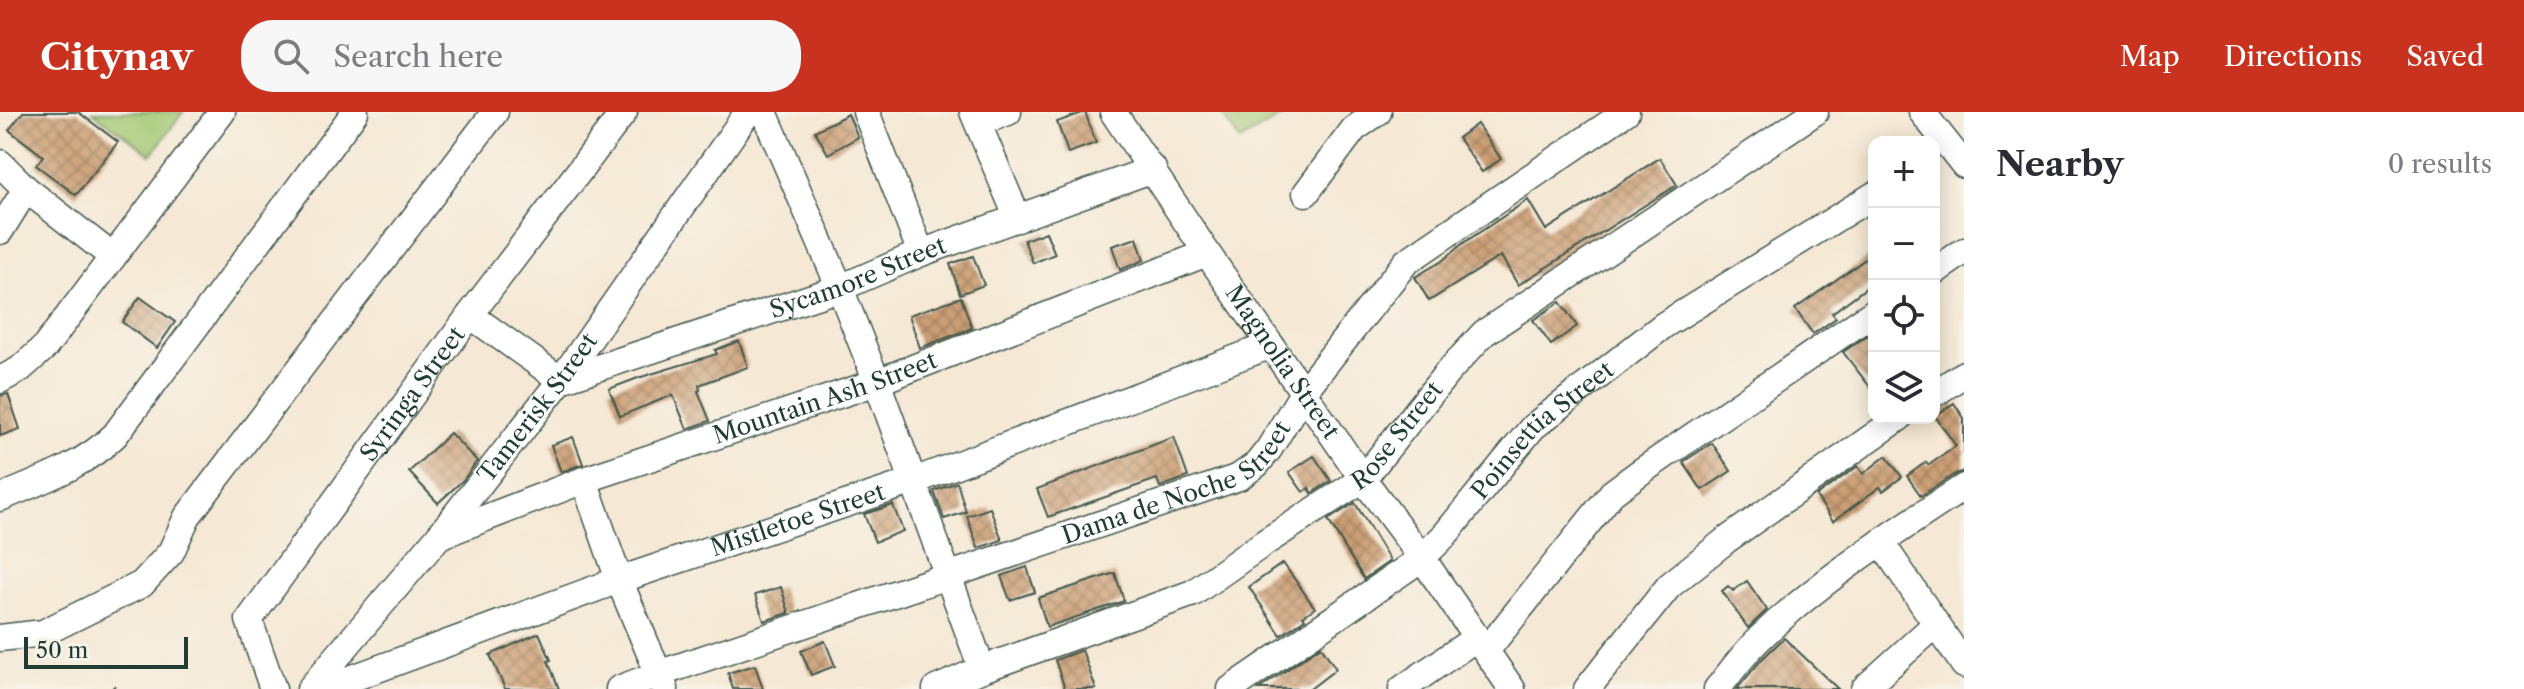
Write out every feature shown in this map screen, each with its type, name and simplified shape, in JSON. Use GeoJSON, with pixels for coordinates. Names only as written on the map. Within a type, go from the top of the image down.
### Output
{"type":"FeatureCollection","features":[{"type":"Feature","properties":{"kind":"street"},"geometry":{"type":"LineString","coordinates":[[0,380],[19,370],[45,347],[222,112]]}},
{"type":"Feature","properties":{"kind":"street"},"geometry":{"type":"LineString","coordinates":[[0,498],[74,466],[97,452],[115,435],[355,112]]}},
{"type":"Feature","properties":{"kind":"street"},"geometry":{"type":"LineString","coordinates":[[0,638],[43,633],[142,584],[171,552],[187,517],[495,112]]}},
{"type":"Feature","properties":{"kind":"street","name":"Syringa Street"},"geometry":{"type":"LineString","coordinates":[[273,689],[249,620],[470,315],[624,112]]}},
{"type":"Feature","properties":{"kind":"street","name":"Tamerisk Street"},"geometry":{"type":"LineString","coordinates":[[310,689],[439,536],[561,380],[748,112]]}},
{"type":"Feature","properties":{"kind":"street"},"geometry":{"type":"LineString","coordinates":[[764,112],[877,382],[982,669]]}},
{"type":"Feature","properties":{"kind":"street"},"geometry":{"type":"LineString","coordinates":[[866,112],[921,253]]}},
{"type":"Feature","properties":{"kind":"street"},"geometry":{"type":"LineString","coordinates":[[1008,112],[976,117],[1018,219]]}},
{"type":"Feature","properties":{"kind":"street","name":"Magnolia Street"},"geometry":{"type":"LineString","coordinates":[[1113,112],[1363,479],[1422,558],[1512,689]]}},
{"type":"Feature","properties":{"kind":"street"},"geometry":{"type":"LineString","coordinates":[[1306,193],[1354,129],[1378,112]]}},
{"type":"Feature","properties":{"kind":"street","name":"Dama de Noche Street"},"geometry":{"type":"LineString","coordinates":[[619,689],[661,681],[949,576],[1239,477],[1257,464],[1269,449],[1304,391],[1406,262],[1626,112]]}},
{"type":"Feature","properties":{"kind":"street","name":"Rose Street"},"geometry":{"type":"LineString","coordinates":[[936,689],[982,669],[1193,593],[1363,479],[1447,373],[1484,333],[1815,112]]}},
{"type":"Feature","properties":{"kind":"street"},"geometry":{"type":"LineString","coordinates":[[1922,112],[1953,152]]}},
{"type":"Feature","properties":{"kind":"street"},"geometry":{"type":"LineString","coordinates":[[0,163],[26,189],[113,257]]}},
{"type":"Feature","properties":{"kind":"street","name":"Sycamore Street"},"geometry":{"type":"LineString","coordinates":[[561,380],[840,288],[921,253],[1153,169]]}},
{"type":"Feature","properties":{"kind":"street"},"geometry":{"type":"LineString","coordinates":[[0,231],[26,189]]}},
{"type":"Feature","properties":{"kind":"street","name":"Poinsettia Street"},"geometry":{"type":"LineString","coordinates":[[1231,689],[1422,558],[1444,536],[1533,427],[1664,325],[1868,199]]}},
{"type":"Feature","properties":{"kind":"street"},"geometry":{"type":"LineString","coordinates":[[1940,268],[1964,251]]}},
{"type":"Feature","properties":{"kind":"street","name":"Mountain Ash Street"},"geometry":{"type":"LineString","coordinates":[[439,536],[584,480],[877,382],[1207,253]]}},
{"type":"Feature","properties":{"kind":"street"},"geometry":{"type":"LineString","coordinates":[[470,315],[561,380]]}},
{"type":"Feature","properties":{"kind":"street"},"geometry":{"type":"LineString","coordinates":[[1402,689],[1481,644],[1612,493],[1868,316]]}},
{"type":"Feature","properties":{"kind":"street","name":"Mistletoe Street"},"geometry":{"type":"LineString","coordinates":[[323,689],[619,580],[914,481],[1271,345]]}},
{"type":"Feature","properties":{"kind":"street"},"geometry":{"type":"LineString","coordinates":[[1940,390],[1964,374]]}},
{"type":"Feature","properties":{"kind":"street"},"geometry":{"type":"LineString","coordinates":[[1587,689],[1669,586],[1738,532],[1891,424]]}},
{"type":"Feature","properties":{"kind":"street"},"geometry":{"type":"LineString","coordinates":[[584,480],[619,580],[661,681]]}},
{"type":"Feature","properties":{"kind":"street"},"geometry":{"type":"LineString","coordinates":[[1717,689],[1758,640],[1790,611],[1881,542],[1964,487]]}},
{"type":"Feature","properties":{"kind":"street"},"geometry":{"type":"LineString","coordinates":[[1881,542],[1964,665]]}},
{"type":"Feature","properties":{"kind":"street"},"geometry":{"type":"LineString","coordinates":[[1864,689],[1936,624]]}},
{"type":"Feature","properties":{"kind":"green space"},"geometry":{"type":"Polygon","coordinates":[[[93,112],[183,112],[151,155],[93,112]]]}},
{"type":"Feature","properties":{"kind":"green space"},"geometry":{"type":"Polygon","coordinates":[[[1220,112],[1289,112],[1240,141],[1220,112]]]}},
{"type":"Feature","properties":{"kind":"building"},"geometry":{"type":"Polygon","coordinates":[[[23,112],[78,112],[118,142],[76,195],[36,165],[43,156],[9,130],[23,112]]]}},
{"type":"Feature","properties":{"kind":"building"},"geometry":{"type":"Polygon","coordinates":[[[1085,112],[1096,143],[1068,153],[1057,122],[1085,112]]]}},
{"type":"Feature","properties":{"kind":"building"},"geometry":{"type":"Polygon","coordinates":[[[848,114],[858,137],[828,154],[815,131],[848,114]]]}},
{"type":"Feature","properties":{"kind":"building"},"geometry":{"type":"Polygon","coordinates":[[[1477,124],[1501,159],[1482,172],[1458,138],[1477,124]]]}},
{"type":"Feature","properties":{"kind":"building"},"geometry":{"type":"Polygon","coordinates":[[[1660,158],[1677,185],[1518,285],[1501,256],[1429,301],[1415,277],[1528,200],[1546,230],[1660,158]]]}},
{"type":"Feature","properties":{"kind":"building"},"geometry":{"type":"Polygon","coordinates":[[[1046,232],[1055,254],[1033,263],[1024,240],[1046,232]]]}},
{"type":"Feature","properties":{"kind":"building"},"geometry":{"type":"Polygon","coordinates":[[[1137,238],[1144,260],[1120,270],[1112,246],[1137,238]]]}},
{"type":"Feature","properties":{"kind":"building"},"geometry":{"type":"Polygon","coordinates":[[[973,256],[984,285],[960,294],[950,264],[973,256]]]}},
{"type":"Feature","properties":{"kind":"building"},"geometry":{"type":"Polygon","coordinates":[[[1868,257],[1868,286],[1832,313],[1836,318],[1813,334],[1795,309],[1868,257]]]}},
{"type":"Feature","properties":{"kind":"building"},"geometry":{"type":"Polygon","coordinates":[[[140,297],[175,322],[157,348],[122,322],[140,297]]]}},
{"type":"Feature","properties":{"kind":"building"},"geometry":{"type":"Polygon","coordinates":[[[961,297],[972,328],[920,348],[909,315],[961,297]]]}},
{"type":"Feature","properties":{"kind":"building"},"geometry":{"type":"Polygon","coordinates":[[[1560,302],[1577,326],[1551,345],[1533,320],[1560,302]]]}},
{"type":"Feature","properties":{"kind":"building"},"geometry":{"type":"Polygon","coordinates":[[[1868,335],[1868,384],[1843,352],[1868,335]]]}},
{"type":"Feature","properties":{"kind":"building"},"geometry":{"type":"Polygon","coordinates":[[[739,341],[748,367],[699,385],[698,391],[710,421],[687,429],[673,395],[620,416],[609,389],[717,354],[715,350],[739,341]]]}},
{"type":"Feature","properties":{"kind":"building"},"geometry":{"type":"Polygon","coordinates":[[[8,394],[20,429],[0,436],[0,396],[8,394]]]}},
{"type":"Feature","properties":{"kind":"building"},"geometry":{"type":"Polygon","coordinates":[[[1954,403],[1964,418],[1964,471],[1921,496],[1907,476],[1956,446],[1940,423],[1940,413],[1954,403]]]}},
{"type":"Feature","properties":{"kind":"building"},"geometry":{"type":"Polygon","coordinates":[[[450,433],[477,461],[463,480],[438,503],[409,472],[450,433]]]}},
{"type":"Feature","properties":{"kind":"building"},"geometry":{"type":"Polygon","coordinates":[[[573,437],[583,464],[561,472],[551,445],[573,437]]]}},
{"type":"Feature","properties":{"kind":"building"},"geometry":{"type":"Polygon","coordinates":[[[1174,437],[1188,477],[1160,487],[1157,479],[1048,517],[1037,489],[1174,437]]]}},
{"type":"Feature","properties":{"kind":"building"},"geometry":{"type":"Polygon","coordinates":[[[1712,443],[1731,471],[1702,490],[1683,462],[1712,443]]]}},
{"type":"Feature","properties":{"kind":"building"},"geometry":{"type":"Polygon","coordinates":[[[1314,456],[1331,481],[1312,493],[1309,488],[1303,492],[1289,472],[1314,456]]]}},
{"type":"Feature","properties":{"kind":"building"},"geometry":{"type":"Polygon","coordinates":[[[1886,456],[1902,477],[1883,491],[1880,487],[1833,521],[1816,496],[1858,466],[1863,474],[1886,456]]]}},
{"type":"Feature","properties":{"kind":"building"},"geometry":{"type":"Polygon","coordinates":[[[957,482],[966,512],[944,519],[934,491],[957,482]]]}},
{"type":"Feature","properties":{"kind":"building"},"geometry":{"type":"Polygon","coordinates":[[[1355,503],[1390,561],[1364,579],[1328,520],[1355,503]]]}},
{"type":"Feature","properties":{"kind":"building"},"geometry":{"type":"Polygon","coordinates":[[[893,505],[903,531],[875,542],[864,514],[893,505]]]}},
{"type":"Feature","properties":{"kind":"building"},"geometry":{"type":"Polygon","coordinates":[[[990,508],[1002,540],[978,548],[967,516],[990,508]]]}},
{"type":"Feature","properties":{"kind":"building"},"geometry":{"type":"Polygon","coordinates":[[[1283,563],[1315,608],[1281,635],[1249,587],[1283,563]]]}},
{"type":"Feature","properties":{"kind":"building"},"geometry":{"type":"Polygon","coordinates":[[[1027,567],[1035,592],[1010,600],[1001,576],[1027,567]]]}},
{"type":"Feature","properties":{"kind":"building"},"geometry":{"type":"Polygon","coordinates":[[[1115,573],[1124,601],[1047,627],[1038,598],[1115,573]]]}},
{"type":"Feature","properties":{"kind":"building"},"geometry":{"type":"Polygon","coordinates":[[[1747,581],[1767,610],[1748,628],[1722,591],[1728,586],[1733,591],[1747,581]]]}},
{"type":"Feature","properties":{"kind":"building"},"geometry":{"type":"Polygon","coordinates":[[[781,587],[789,613],[764,621],[755,595],[781,587]]]}},
{"type":"Feature","properties":{"kind":"building"},"geometry":{"type":"Polygon","coordinates":[[[539,633],[559,689],[505,689],[490,655],[539,633]]]}},
{"type":"Feature","properties":{"kind":"building"},"geometry":{"type":"Polygon","coordinates":[[[1784,638],[1838,689],[1737,689],[1784,638]]]}},
{"type":"Feature","properties":{"kind":"building"},"geometry":{"type":"Polygon","coordinates":[[[825,641],[835,666],[811,675],[801,651],[825,641]]]}},
{"type":"Feature","properties":{"kind":"building"},"geometry":{"type":"Polygon","coordinates":[[[1321,646],[1336,669],[1310,689],[1259,689],[1321,646]]]}},
{"type":"Feature","properties":{"kind":"building"},"geometry":{"type":"Polygon","coordinates":[[[1082,650],[1096,689],[1065,689],[1055,660],[1082,650]]]}},
{"type":"Feature","properties":{"kind":"building"},"geometry":{"type":"Polygon","coordinates":[[[755,665],[763,689],[733,689],[728,673],[755,665]]]}}]}
